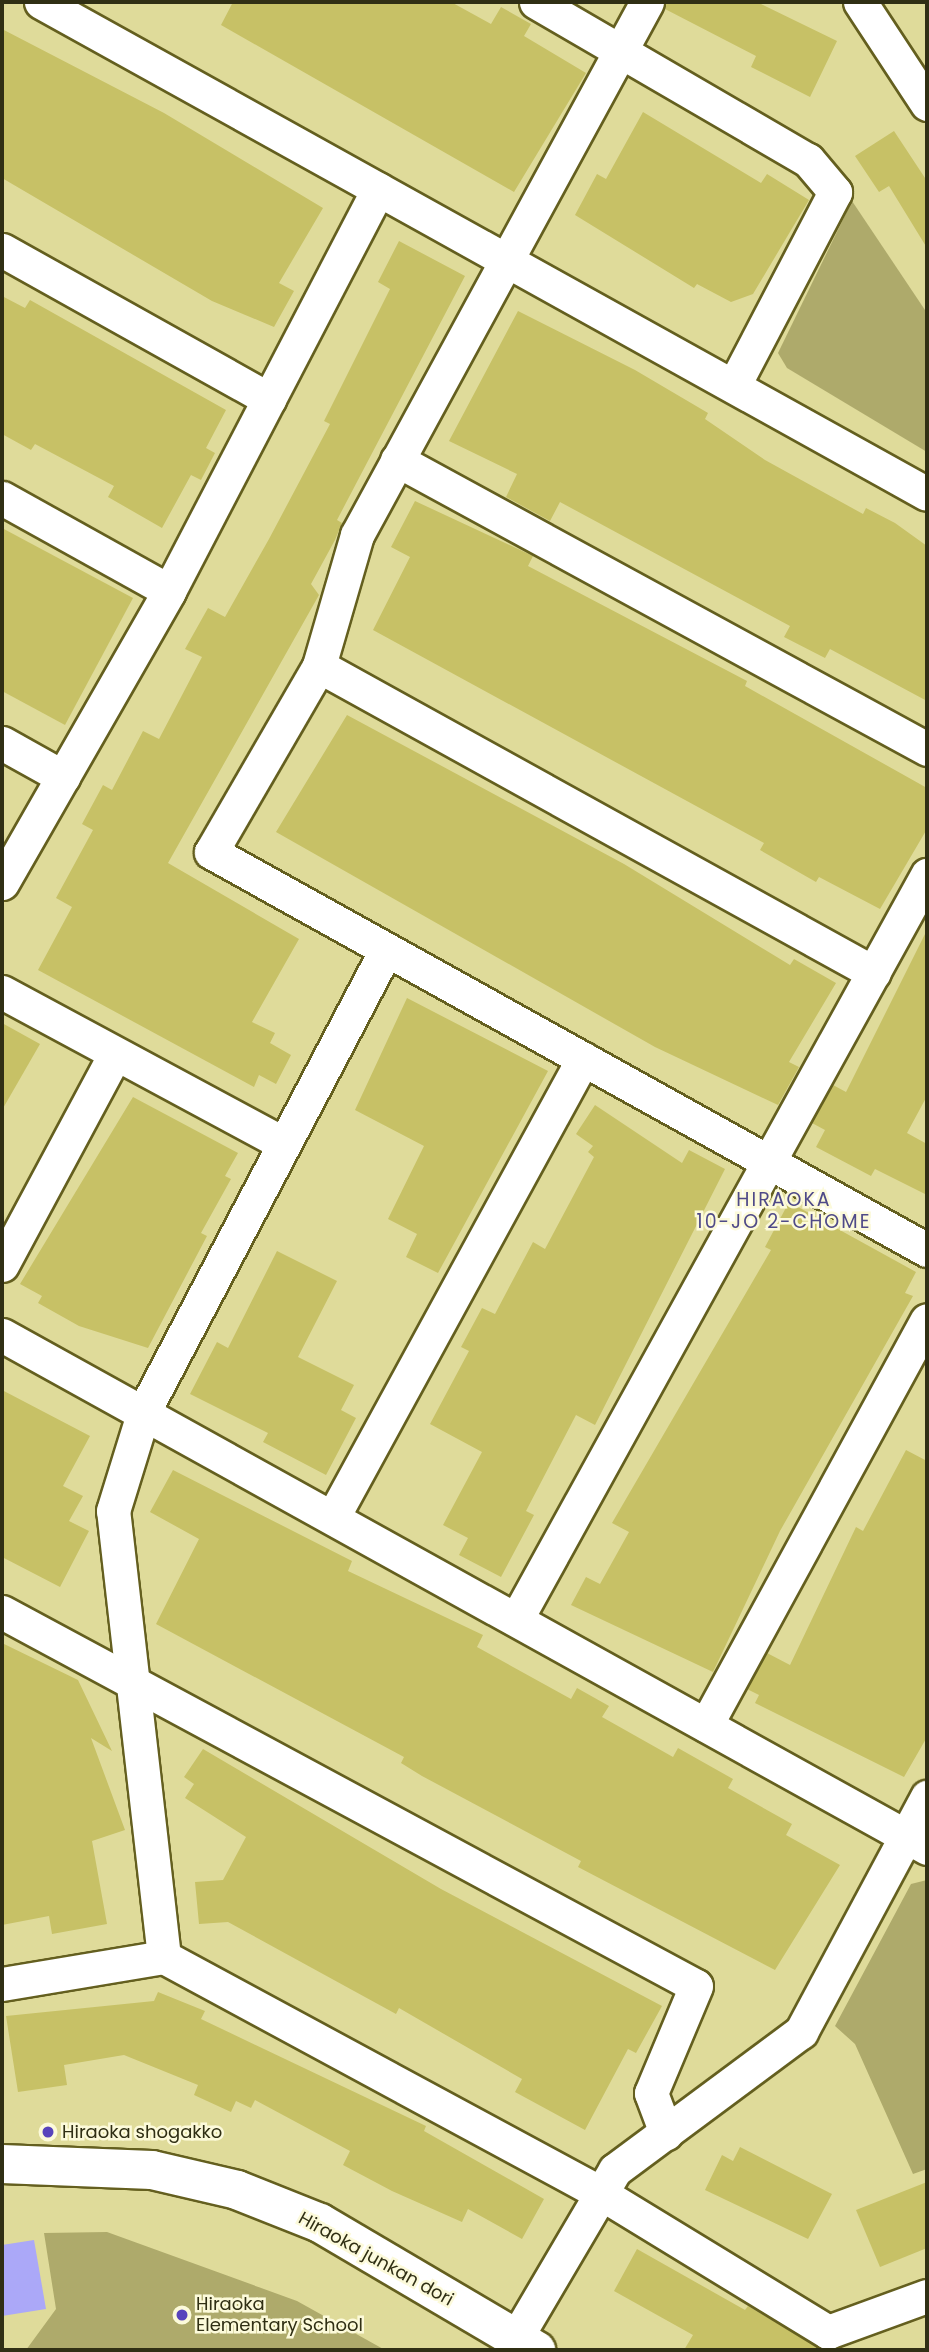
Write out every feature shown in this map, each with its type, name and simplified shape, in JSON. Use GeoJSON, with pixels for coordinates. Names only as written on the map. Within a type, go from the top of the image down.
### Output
{"type":"FeatureCollection","features":[{"type":"Feature","properties":{"kind":"street"},"geometry":{"type":"LineString","coordinates":[[41,2],[506,260],[735,383],[927,494]]}},
{"type":"Feature","properties":{"kind":"street"},"geometry":{"type":"LineString","coordinates":[[536,2],[619,53],[808,160],[835,192],[735,383]]}},
{"type":"Feature","properties":{"kind":"street"},"geometry":{"type":"LineString","coordinates":[[647,2],[357,535],[319,666],[211,852],[927,1250]]}},
{"type":"Feature","properties":{"kind":"street"},"geometry":{"type":"LineString","coordinates":[[860,2],[927,104]]}},
{"type":"Feature","properties":{"kind":"street"},"geometry":{"type":"LineString","coordinates":[[2,883],[169,591],[378,189]]}},
{"type":"Feature","properties":{"kind":"street"},"geometry":{"type":"LineString","coordinates":[[2,250],[270,399]]}},
{"type":"Feature","properties":{"kind":"street"},"geometry":{"type":"LineString","coordinates":[[397,460],[927,749]]}},
{"type":"Feature","properties":{"kind":"street"},"geometry":{"type":"LineString","coordinates":[[2,498],[169,591]]}},
{"type":"Feature","properties":{"kind":"street"},"geometry":{"type":"LineString","coordinates":[[319,666],[874,973]]}},
{"type":"Feature","properties":{"kind":"street"},"geometry":{"type":"LineString","coordinates":[[2,743],[63,777]]}},
{"type":"Feature","properties":{"kind":"street"},"geometry":{"type":"LineString","coordinates":[[517,1618],[927,875]]}},
{"type":"Feature","properties":{"kind":"street"},"geometry":{"type":"LineString","coordinates":[[164,1957],[113,1511],[144,1411],[386,950]]}},
{"type":"Feature","properties":{"kind":"street"},"geometry":{"type":"LineString","coordinates":[[2,992],[284,1144]]}},
{"type":"Feature","properties":{"kind":"street"},"geometry":{"type":"LineString","coordinates":[[2,1265],[115,1054]]}},
{"type":"Feature","properties":{"kind":"street"},"geometry":{"type":"LineString","coordinates":[[334,1516],[583,1059]]}},
{"type":"Feature","properties":{"kind":"street"},"geometry":{"type":"LineString","coordinates":[[706,1725],[927,1320]]}},
{"type":"Feature","properties":{"kind":"street"},"geometry":{"type":"LineString","coordinates":[[2,1335],[334,1516],[916,1842]]}},
{"type":"Feature","properties":{"kind":"street"},"geometry":{"type":"LineString","coordinates":[[2,1612],[696,1986],[651,2092],[666,2133]]}},
{"type":"Feature","properties":{"kind":"street"},"geometry":{"type":"LineString","coordinates":[[526,2344],[615,2170],[801,2032],[916,1842],[927,1797]]}},
{"type":"Feature","properties":{"kind":"street"},"geometry":{"type":"LineString","coordinates":[[2,1984],[164,1957],[603,2194],[828,2332],[927,2296]]}},
{"type":"Feature","properties":{"kind":"street","name":"Hiraoka junkan dori"},"geometry":{"type":"LineString","coordinates":[[2,2164],[152,2170],[237,2190],[320,2223],[526,2344]]}},
{"type":"Feature","properties":{"kind":"shaded area"},"geometry":{"type":"Polygon","coordinates":[[[852,201],[927,313],[927,452],[787,368],[778,353],[852,201]]]}},
{"type":"Feature","properties":{"kind":"shaded area"},"geometry":{"type":"Polygon","coordinates":[[[927,1880],[927,2169],[913,2174],[855,2044],[835,2026],[911,1884],[927,1880]]]}},
{"type":"Feature","properties":{"kind":"shaded area","name":"Hiraoka Elementary School"},"geometry":{"type":"Polygon","coordinates":[[[107,2232],[297,2301],[385,2350],[26,2350],[56,2309],[44,2233],[107,2232]]]}},
{"type":"Feature","properties":{"kind":"shaded area"},"geometry":{"type":"Polygon","coordinates":[[[34,2240],[46,2309],[2,2316],[2,2245],[34,2240]]]}},
{"type":"Feature","properties":{"kind":"building"},"geometry":{"type":"Polygon","coordinates":[[[233,2],[451,2],[491,24],[501,7],[531,24],[524,36],[586,73],[514,192],[221,25],[233,2]]]}},
{"type":"Feature","properties":{"kind":"building"},"geometry":{"type":"Polygon","coordinates":[[[666,2],[757,2],[837,41],[810,97],[751,67],[756,56],[665,9],[666,2]]]}},
{"type":"Feature","properties":{"kind":"building"},"geometry":{"type":"Polygon","coordinates":[[[2,29],[164,113],[323,208],[279,283],[294,291],[274,327],[212,301],[2,178],[2,29]]]}},
{"type":"Feature","properties":{"kind":"building"},"geometry":{"type":"Polygon","coordinates":[[[643,112],[761,183],[767,174],[809,200],[753,294],[731,302],[697,284],[694,288],[575,215],[597,174],[606,179],[643,112]]]}},
{"type":"Feature","properties":{"kind":"building"},"geometry":{"type":"Polygon","coordinates":[[[894,131],[927,181],[927,248],[889,186],[879,192],[855,156],[894,131]]]}},
{"type":"Feature","properties":{"kind":"building"},"geometry":{"type":"Polygon","coordinates":[[[399,241],[465,276],[337,520],[342,523],[311,584],[319,595],[168,863],[299,939],[252,1022],[275,1033],[270,1043],[291,1055],[276,1084],[259,1075],[254,1087],[38,970],[72,907],[56,898],[93,830],[82,824],[103,785],[112,790],[143,731],[159,739],[202,657],[185,649],[208,608],[225,617],[269,539],[330,424],[324,421],[390,289],[378,282],[399,241]]]}},
{"type":"Feature","properties":{"kind":"building"},"geometry":{"type":"Polygon","coordinates":[[[2,296],[25,308],[30,300],[226,410],[206,448],[215,453],[201,480],[191,475],[162,528],[108,497],[114,486],[35,444],[31,450],[2,434],[2,296]]]}},
{"type":"Feature","properties":{"kind":"building"},"geometry":{"type":"Polygon","coordinates":[[[518,311],[635,370],[708,413],[705,419],[765,460],[863,514],[866,508],[895,523],[927,546],[927,701],[830,649],[825,658],[784,637],[790,626],[560,502],[550,521],[506,497],[517,474],[449,441],[518,311]]]}},
{"type":"Feature","properties":{"kind":"building"},"geometry":{"type":"Polygon","coordinates":[[[415,501],[533,556],[528,566],[747,681],[745,686],[927,788],[927,829],[880,909],[819,877],[816,882],[760,850],[764,843],[373,630],[410,557],[391,547],[415,501]]]}},
{"type":"Feature","properties":{"kind":"building"},"geometry":{"type":"Polygon","coordinates":[[[2,528],[133,598],[65,725],[2,691],[2,528]]]}},
{"type":"Feature","properties":{"kind":"building"},"geometry":{"type":"Polygon","coordinates":[[[347,715],[624,864],[790,965],[794,959],[836,983],[789,1062],[799,1067],[778,1105],[655,1047],[276,832],[347,715]]]}},
{"type":"Feature","properties":{"kind":"building"},"geometry":{"type":"Polygon","coordinates":[[[927,930],[927,1096],[907,1133],[927,1144],[927,1195],[875,1169],[871,1176],[816,1147],[825,1130],[812,1123],[833,1085],[846,1092],[927,930]]]}},
{"type":"Feature","properties":{"kind":"building"},"geometry":{"type":"Polygon","coordinates":[[[407,998],[548,1071],[438,1273],[406,1257],[417,1234],[388,1219],[424,1146],[355,1110],[407,998]]]}},
{"type":"Feature","properties":{"kind":"building"},"geometry":{"type":"Polygon","coordinates":[[[2,1023],[40,1044],[2,1110],[2,1023]]]}},
{"type":"Feature","properties":{"kind":"building"},"geometry":{"type":"Polygon","coordinates":[[[133,1097],[238,1153],[225,1176],[231,1179],[201,1233],[207,1236],[148,1348],[79,1326],[38,1303],[42,1296],[20,1284],[133,1097]]]}},
{"type":"Feature","properties":{"kind":"building"},"geometry":{"type":"Polygon","coordinates":[[[595,1105],[682,1163],[689,1150],[725,1169],[595,1425],[576,1415],[526,1511],[534,1515],[501,1577],[459,1555],[468,1538],[443,1525],[482,1452],[430,1424],[469,1351],[461,1347],[482,1308],[495,1314],[533,1242],[545,1249],[594,1157],[588,1152],[593,1146],[576,1134],[595,1105]]]}},
{"type":"Feature","properties":{"kind":"building"},"geometry":{"type":"Polygon","coordinates":[[[789,1202],[916,1272],[905,1293],[913,1296],[780,1531],[713,1672],[571,1605],[586,1577],[600,1584],[629,1532],[612,1523],[771,1250],[765,1247],[789,1202]]]}},
{"type":"Feature","properties":{"kind":"building"},"geometry":{"type":"Polygon","coordinates":[[[277,1251],[337,1281],[298,1357],[354,1385],[341,1410],[356,1418],[326,1475],[263,1442],[268,1433],[190,1394],[217,1342],[228,1348],[277,1251]]]}},
{"type":"Feature","properties":{"kind":"building"},"geometry":{"type":"Polygon","coordinates":[[[2,1390],[90,1436],[63,1486],[83,1496],[69,1521],[89,1531],[60,1587],[2,1557],[2,1390]]]}},
{"type":"Feature","properties":{"kind":"building"},"geometry":{"type":"Polygon","coordinates":[[[906,1450],[927,1461],[927,1737],[904,1777],[755,1703],[759,1695],[747,1689],[767,1653],[790,1665],[856,1527],[863,1531],[906,1450]]]}},
{"type":"Feature","properties":{"kind":"building"},"geometry":{"type":"Polygon","coordinates":[[[173,1470],[352,1561],[348,1571],[483,1635],[477,1647],[571,1699],[577,1688],[609,1706],[602,1717],[673,1757],[678,1748],[733,1779],[728,1788],[792,1824],[786,1835],[840,1865],[775,1970],[578,1867],[581,1861],[401,1763],[404,1757],[156,1624],[199,1539],[150,1512],[173,1470]]]}},
{"type":"Feature","properties":{"kind":"building"},"geometry":{"type":"Polygon","coordinates":[[[2,1643],[78,1680],[112,1751],[91,1738],[125,1830],[92,1841],[107,1924],[52,1934],[49,1916],[2,1925],[2,1643]]]}},
{"type":"Feature","properties":{"kind":"building"},"geometry":{"type":"Polygon","coordinates":[[[203,1749],[441,1889],[662,2006],[636,2053],[628,2049],[585,2130],[515,2092],[522,2079],[399,2008],[396,2014],[228,1922],[199,1924],[195,1882],[223,1880],[246,1837],[185,1798],[194,1784],[184,1777],[203,1749]]]}},
{"type":"Feature","properties":{"kind":"building"},"geometry":{"type":"Polygon","coordinates":[[[158,1992],[205,2011],[201,2019],[426,2126],[424,2131],[544,2199],[522,2239],[468,2209],[462,2222],[392,2191],[343,2165],[350,2151],[255,2100],[251,2108],[236,2101],[231,2112],[194,2095],[198,2085],[124,2055],[64,2065],[67,2085],[18,2092],[6,2016],[154,2001],[158,1992]]]}},
{"type":"Feature","properties":{"kind":"building"},"geometry":{"type":"Polygon","coordinates":[[[740,2147],[832,2194],[808,2239],[705,2190],[722,2155],[733,2161],[740,2147]]]}},
{"type":"Feature","properties":{"kind":"building"},"geometry":{"type":"Polygon","coordinates":[[[927,2182],[927,2248],[880,2267],[856,2210],[927,2182]]]}},
{"type":"Feature","properties":{"kind":"building"},"geometry":{"type":"Polygon","coordinates":[[[637,2249],[745,2310],[748,2306],[823,2350],[684,2350],[693,2335],[614,2291],[637,2249]]]}},
{"type":"Feature","properties":{"kind":"place","name":"Hiraoka shogakko"},"geometry":{"type":"Point","coordinates":[48,2132]}},
{"type":"Feature","properties":{"kind":"place","name":"Hiraoka Elementary School"},"geometry":{"type":"Point","coordinates":[182,2315]}},
{"type":"Feature","properties":{"kind":"district","name":"HIRAOKA 10-JO 2-CHOME"},"geometry":{"type":"Point","coordinates":[784,1211]}}]}
